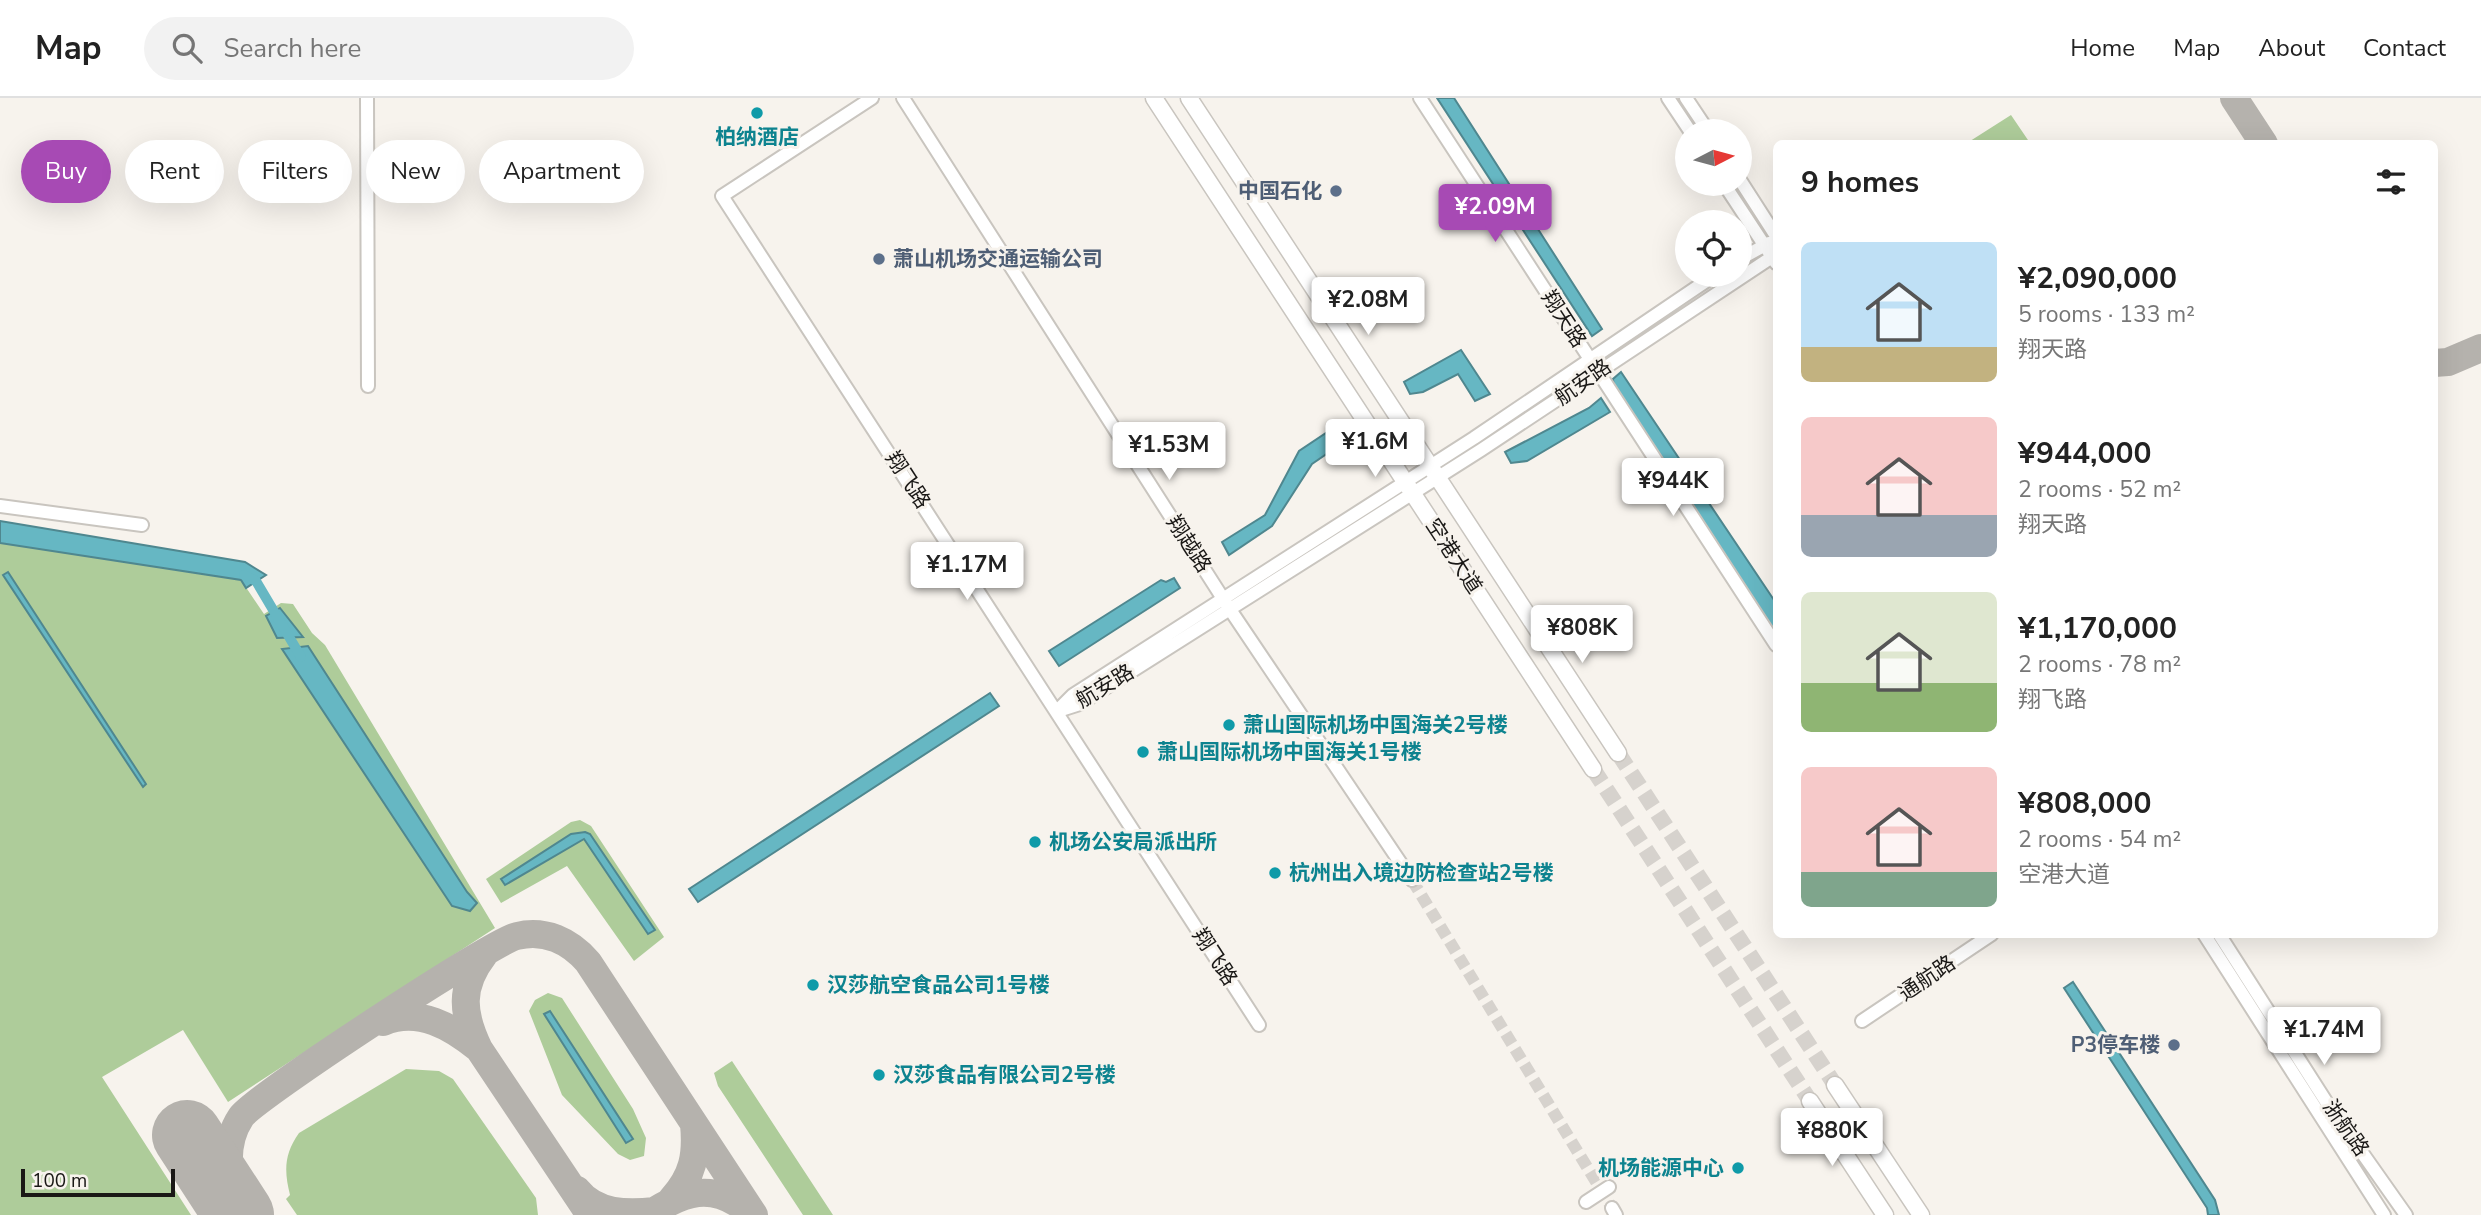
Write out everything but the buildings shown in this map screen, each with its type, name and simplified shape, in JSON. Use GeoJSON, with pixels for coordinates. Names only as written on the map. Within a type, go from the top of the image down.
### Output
{"type":"FeatureCollection","features":[{"type":"Feature","properties":{"kind":"main road","name":"空港大道"},"geometry":{"type":"LineString","coordinates":[[1154,98],[1593,769]]}},
{"type":"Feature","properties":{"kind":"main road","name":"空港大道"},"geometry":{"type":"LineString","coordinates":[[1189,98],[1618,753]]}},
{"type":"Feature","properties":{"kind":"main road"},"geometry":{"type":"LineString","coordinates":[[1835,1085],[1921,1215]]}},
{"type":"Feature","properties":{"kind":"main road"},"geometry":{"type":"LineString","coordinates":[[1810,1101],[1885,1215]]}},
{"type":"Feature","properties":{"kind":"street"},"geometry":{"type":"LineString","coordinates":[[367,98],[369,386]]}},
{"type":"Feature","properties":{"kind":"street","name":"翔飞路"},"geometry":{"type":"LineString","coordinates":[[872,98],[722,196],[1259,1025]]}},
{"type":"Feature","properties":{"kind":"street","name":"翔越路"},"geometry":{"type":"LineString","coordinates":[[903,98],[1226,603],[1412,880]]}},
{"type":"Feature","properties":{"kind":"street","name":"翔天路"},"geometry":{"type":"LineString","coordinates":[[1420,98],[1773,640]]}},
{"type":"Feature","properties":{"kind":"street"},"geometry":{"type":"LineString","coordinates":[[1668,98],[1682,119]]}},
{"type":"Feature","properties":{"kind":"street"},"geometry":{"type":"LineString","coordinates":[[1686,98],[1699,119]]}},
{"type":"Feature","properties":{"kind":"street"},"geometry":{"type":"LineString","coordinates":[[1733,196],[1770,243],[1752,253]]}},
{"type":"Feature","properties":{"kind":"street"},"geometry":{"type":"LineString","coordinates":[[1750,196],[1773,231]]}},
{"type":"Feature","properties":{"kind":"street","name":"航安路"},"geometry":{"type":"LineString","coordinates":[[1058,711],[1080,704],[1226,603],[1433,471],[1598,372],[1773,258]]}},
{"type":"Feature","properties":{"kind":"street","name":"航安路"},"geometry":{"type":"LineString","coordinates":[[1433,471],[1570,375],[1589,358],[1697,287]]}},
{"type":"Feature","properties":{"kind":"street"},"geometry":{"type":"LineString","coordinates":[[0,506],[142,525]]}},
{"type":"Feature","properties":{"kind":"street","name":"通航路"},"geometry":{"type":"LineString","coordinates":[[1862,1021],[1986,938]]}},
{"type":"Feature","properties":{"kind":"street","name":"浙航路"},"geometry":{"type":"LineString","coordinates":[[2207,938],[2384,1215]]}},
{"type":"Feature","properties":{"kind":"street","name":"浙航路"},"geometry":{"type":"LineString","coordinates":[[2222,938],[2327,1103],[2406,1215]]}},
{"type":"Feature","properties":{"kind":"street"},"geometry":{"type":"LineString","coordinates":[[1586,1202],[1609,1187]]}},
{"type":"Feature","properties":{"kind":"green space"},"geometry":{"type":"Polygon","coordinates":[[[2011,115],[2028,140],[1972,140],[2011,115]]]}},
{"type":"Feature","properties":{"kind":"green space"},"geometry":{"type":"Polygon","coordinates":[[[0,543],[241,580],[264,614],[281,603],[293,604],[312,633],[325,645],[495,928],[228,1102],[183,1030],[102,1077],[191,1215],[0,1215],[0,543]]]}},
{"type":"Feature","properties":{"kind":"green space"},"geometry":{"type":"Polygon","coordinates":[[[580,820],[591,826],[664,937],[634,961],[567,866],[501,903],[486,879],[571,822],[580,820]]]}},
{"type":"Feature","properties":{"kind":"green space"},"geometry":{"type":"Polygon","coordinates":[[[548,993],[562,998],[633,1109],[646,1138],[644,1156],[630,1160],[618,1154],[562,1095],[529,1011],[535,1000],[548,993]]]}},
{"type":"Feature","properties":{"kind":"green space"},"geometry":{"type":"Polygon","coordinates":[[[732,1061],[833,1215],[803,1215],[718,1086],[714,1073],[732,1061]]]}},
{"type":"Feature","properties":{"kind":"green space"},"geometry":{"type":"Polygon","coordinates":[[[406,1069],[439,1071],[453,1079],[536,1198],[538,1215],[297,1215],[286,1199],[290,1195],[286,1170],[290,1148],[299,1133],[406,1069]]]}},
{"type":"Feature","properties":{"kind":"water"},"geometry":{"type":"Polygon","coordinates":[[[1437,98],[1454,98],[1602,329],[1592,336],[1437,98]]]}},
{"type":"Feature","properties":{"kind":"water"},"geometry":{"type":"Polygon","coordinates":[[[1461,350],[1490,394],[1475,401],[1458,374],[1423,392],[1410,394],[1404,382],[1461,350]]]}},
{"type":"Feature","properties":{"kind":"water"},"geometry":{"type":"Polygon","coordinates":[[[1621,372],[1773,599],[1773,629],[1614,387],[1613,379],[1621,372]]]}},
{"type":"Feature","properties":{"kind":"water"},"geometry":{"type":"Polygon","coordinates":[[[1601,398],[1610,412],[1527,461],[1511,463],[1505,452],[1589,408],[1601,398]]]}},
{"type":"Feature","properties":{"kind":"water"},"geometry":{"type":"Polygon","coordinates":[[[1335,427],[1344,442],[1312,464],[1272,526],[1229,555],[1222,542],[1265,515],[1299,451],[1335,427]]]}},
{"type":"Feature","properties":{"kind":"water"},"geometry":{"type":"Polygon","coordinates":[[[0,521],[245,562],[266,575],[246,588],[241,580],[0,543],[0,521]]]}},
{"type":"Feature","properties":{"kind":"water"},"geometry":{"type":"Polygon","coordinates":[[[8,572],[146,784],[143,787],[3,575],[8,572]]]}},
{"type":"Feature","properties":{"kind":"water"},"geometry":{"type":"Polygon","coordinates":[[[1174,578],[1180,588],[1059,666],[1049,651],[1161,580],[1166,582],[1174,578]]]}},
{"type":"Feature","properties":{"kind":"water"},"geometry":{"type":"Polygon","coordinates":[[[280,608],[303,637],[277,638],[266,616],[280,608]]]}},
{"type":"Feature","properties":{"kind":"water"},"geometry":{"type":"Polygon","coordinates":[[[308,646],[467,892],[477,903],[470,911],[452,906],[282,649],[308,646]]]}},
{"type":"Feature","properties":{"kind":"water"},"geometry":{"type":"Polygon","coordinates":[[[990,693],[999,706],[698,902],[689,889],[990,693]]]}},
{"type":"Feature","properties":{"kind":"water"},"geometry":{"type":"Polygon","coordinates":[[[571,834],[590,834],[655,930],[648,934],[584,839],[505,885],[501,879],[571,834]]]}},
{"type":"Feature","properties":{"kind":"water"},"geometry":{"type":"Polygon","coordinates":[[[2073,982],[2215,1200],[2219,1215],[2208,1215],[2207,1208],[2064,988],[2073,982]]]}},
{"type":"Feature","properties":{"kind":"water"},"geometry":{"type":"Polygon","coordinates":[[[550,1011],[633,1139],[626,1143],[544,1014],[550,1011]]]}},
{"type":"Feature","properties":{"kind":"waterway"},"geometry":{"type":"LineString","coordinates":[[244,575],[256,581],[301,657]]}},
{"type":"Feature","properties":{"kind":"taxiway"},"geometry":{"type":"LineString","coordinates":[[2234,98],[2261,140]]}},
{"type":"Feature","properties":{"kind":"taxiway"},"geometry":{"type":"LineString","coordinates":[[2438,363],[2448,362],[2481,348]]}},
{"type":"Feature","properties":{"kind":"taxiway"},"geometry":{"type":"LineString","coordinates":[[240,1215],[230,1178],[229,1153],[241,1117],[287,1081],[422,991],[499,945],[527,934],[556,938],[573,948],[588,962],[754,1215]]}},
{"type":"Feature","properties":{"kind":"taxiway"},"geometry":{"type":"LineString","coordinates":[[484,955],[470,978],[467,990],[467,1012],[473,1036],[590,1215]]}},
{"type":"Feature","properties":{"kind":"taxiway"},"geometry":{"type":"LineString","coordinates":[[383,1022],[396,1018],[422,1018],[458,1033],[479,1049]]}},
{"type":"Feature","properties":{"kind":"taxiway"},"geometry":{"type":"LineString","coordinates":[[672,1199],[685,1182],[692,1164],[694,1124]]}},
{"type":"Feature","properties":{"kind":"taxiway"},"geometry":{"type":"LineString","coordinates":[[577,1190],[593,1204],[613,1211],[655,1211]]}},
{"type":"Feature","properties":{"kind":"taxiway"},"geometry":{"type":"LineString","coordinates":[[648,1215],[673,1200],[698,1193],[722,1196],[748,1211]]}},
{"type":"Feature","properties":{"kind":"runway"},"geometry":{"type":"LineString","coordinates":[[187,1135],[239,1215]]}},
{"type":"Feature","properties":{"kind":"tunnel"},"geometry":{"type":"LineString","coordinates":[[1618,753],[1835,1085]]}},
{"type":"Feature","properties":{"kind":"tunnel"},"geometry":{"type":"LineString","coordinates":[[1593,769],[1810,1101]]}},
{"type":"Feature","properties":{"kind":"tunnel"},"geometry":{"type":"LineString","coordinates":[[1412,880],[1612,1208]]}},
{"type":"Feature","properties":{"kind":"place","name":"柏纳酒店"},"geometry":{"type":"Point","coordinates":[757,113]}},
{"type":"Feature","properties":{"kind":"place","name":"中国石化"},"geometry":{"type":"Point","coordinates":[1336,191]}},
{"type":"Feature","properties":{"kind":"place","name":"萧山机场交通运输公司"},"geometry":{"type":"Point","coordinates":[879,259]}},
{"type":"Feature","properties":{"kind":"place","name":"萧山国际机场中国海关2号楼"},"geometry":{"type":"Point","coordinates":[1229,725]}},
{"type":"Feature","properties":{"kind":"place","name":"萧山国际机场中国海关1号楼"},"geometry":{"type":"Point","coordinates":[1143,752]}},
{"type":"Feature","properties":{"kind":"place","name":"机场公安局派出所"},"geometry":{"type":"Point","coordinates":[1035,842]}},
{"type":"Feature","properties":{"kind":"place","name":"杭州出入境边防检查站2号楼"},"geometry":{"type":"Point","coordinates":[1275,873]}},
{"type":"Feature","properties":{"kind":"place","name":"汉莎航空食品公司1号楼"},"geometry":{"type":"Point","coordinates":[813,985]}},
{"type":"Feature","properties":{"kind":"place","name":"P3停车楼"},"geometry":{"type":"Point","coordinates":[2174,1045]}},
{"type":"Feature","properties":{"kind":"place","name":"汉莎食品有限公司2号楼"},"geometry":{"type":"Point","coordinates":[879,1075]}},
{"type":"Feature","properties":{"kind":"place","name":"机场能源中心"},"geometry":{"type":"Point","coordinates":[1738,1168]}}]}
